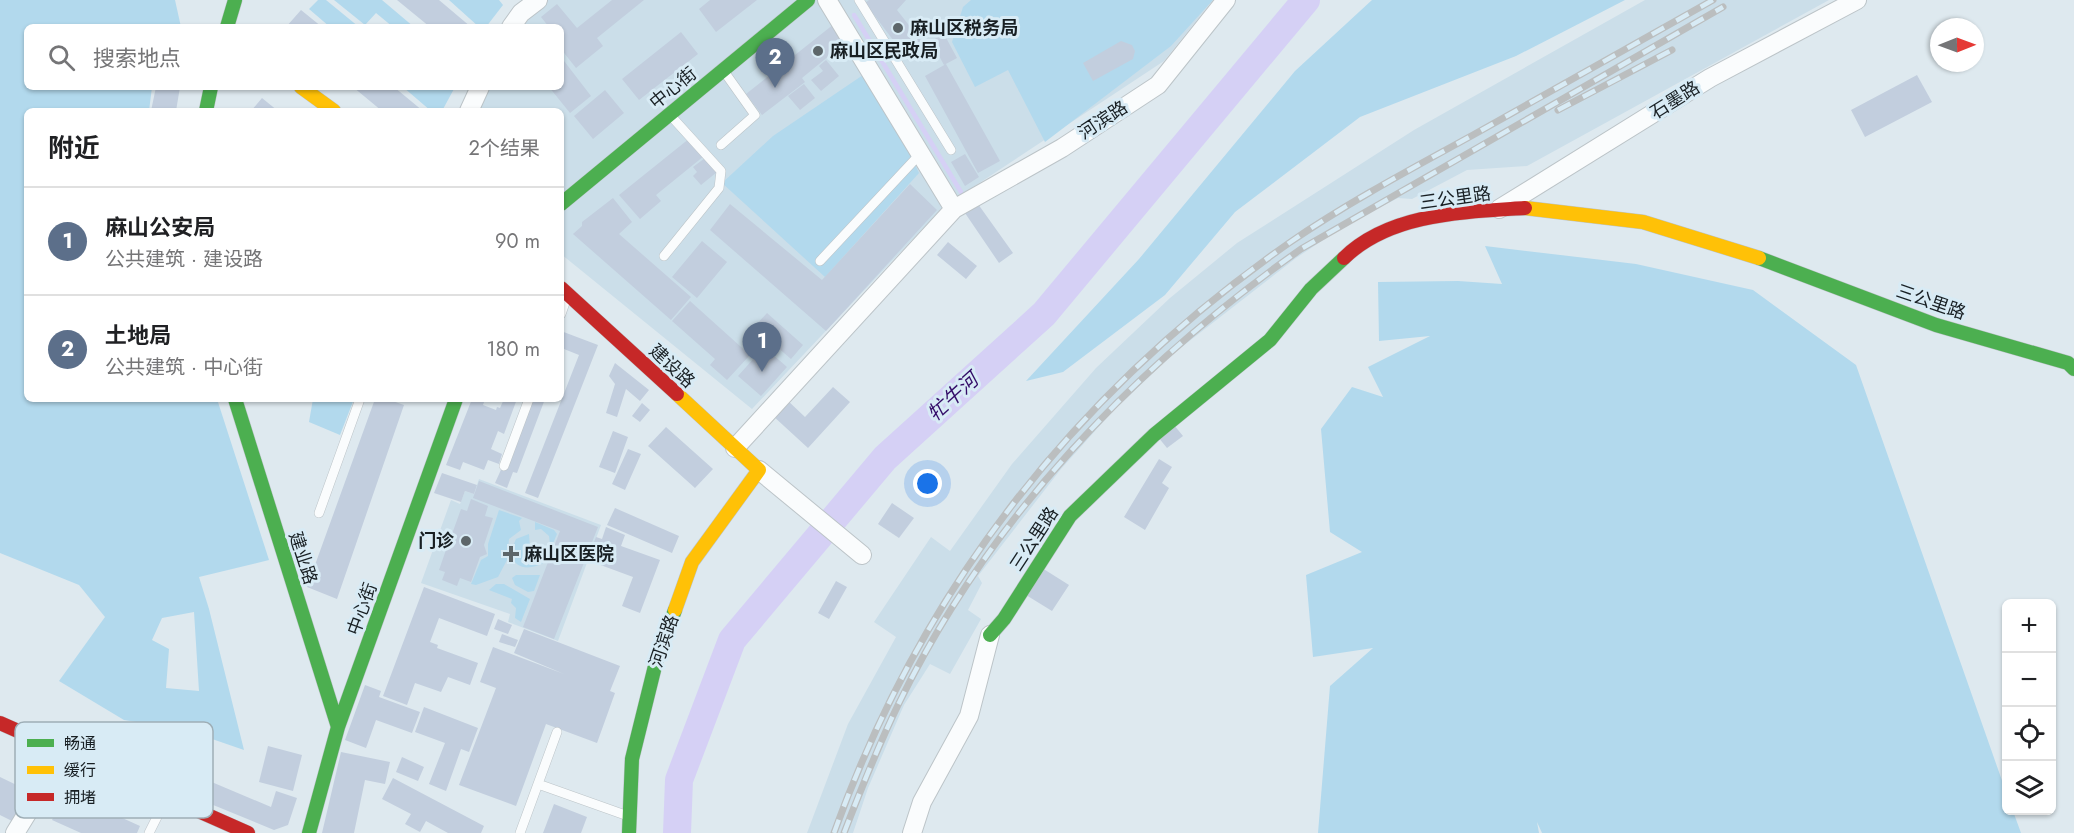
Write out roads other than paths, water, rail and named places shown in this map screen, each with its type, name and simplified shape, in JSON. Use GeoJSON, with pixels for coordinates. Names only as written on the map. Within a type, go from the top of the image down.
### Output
{"type":"FeatureCollection","features":[{"type":"Feature","properties":{"kind":"street"},"geometry":{"type":"LineString","coordinates":[[513,24],[521,13],[538,0]]}},
{"type":"Feature","properties":{"kind":"street","name":"中心街"},"geometry":{"type":"LineString","coordinates":[[564,202],[808,0]]}},
{"type":"Feature","properties":{"kind":"street"},"geometry":{"type":"LineString","coordinates":[[827,0],[954,209]]}},
{"type":"Feature","properties":{"kind":"street","name":"河滨路"},"geometry":{"type":"LineString","coordinates":[[735,448],[954,209],[1062,148],[1158,85],[1226,0]]}},
{"type":"Feature","properties":{"kind":"street","name":"石墨路"},"geometry":{"type":"LineString","coordinates":[[1497,210],[1710,78],[1857,0]]}},
{"type":"Feature","properties":{"kind":"street"},"geometry":{"type":"LineString","coordinates":[[229,24],[238,1]]}},
{"type":"Feature","properties":{"kind":"street"},"geometry":{"type":"LineString","coordinates":[[207,108],[210,90]]}},
{"type":"Feature","properties":{"kind":"street"},"geometry":{"type":"LineString","coordinates":[[305,90],[329,108]]}},
{"type":"Feature","properties":{"kind":"street"},"geometry":{"type":"LineString","coordinates":[[470,108],[479,90]]}},
{"type":"Feature","properties":{"kind":"street","name":"三公里路"},"geometry":{"type":"LineString","coordinates":[[990,635],[1004,619],[1070,516],[1154,435],[1270,340],[1311,289],[1358,244],[1416,222],[1457,212],[1532,208],[1643,222],[1750,255],[1936,325],[2068,363],[2074,369]]}},
{"type":"Feature","properties":{"kind":"street","name":"建设路"},"geometry":{"type":"LineString","coordinates":[[565,291],[759,470]]}},
{"type":"Feature","properties":{"kind":"street","name":"建业路"},"geometry":{"type":"LineString","coordinates":[[236,402],[338,727]]}},
{"type":"Feature","properties":{"kind":"street","name":"中心街"},"geometry":{"type":"LineString","coordinates":[[309,833],[338,727],[454,402]]}},
{"type":"Feature","properties":{"kind":"street"},"geometry":{"type":"LineString","coordinates":[[759,470],[862,555]]}},
{"type":"Feature","properties":{"kind":"street","name":"河滨路"},"geometry":{"type":"LineString","coordinates":[[629,833],[632,759],[656,662],[692,562],[759,470]]}},
{"type":"Feature","properties":{"kind":"street"},"geometry":{"type":"LineString","coordinates":[[912,833],[922,801],[969,716],[990,635]]}},
{"type":"Feature","properties":{"kind":"street"},"geometry":{"type":"LineString","coordinates":[[0,723],[15,730]]}},
{"type":"Feature","properties":{"kind":"street"},"geometry":{"type":"LineString","coordinates":[[213,817],[248,833]]}},
{"type":"Feature","properties":{"kind":"street"},"geometry":{"type":"LineString","coordinates":[[15,833],[24,818]]}},
{"type":"Feature","properties":{"kind":"lane"},"geometry":{"type":"LineString","coordinates":[[859,0],[951,150]]}},
{"type":"Feature","properties":{"kind":"lane"},"geometry":{"type":"LineString","coordinates":[[721,144],[755,115],[723,70]]}},
{"type":"Feature","properties":{"kind":"lane"},"geometry":{"type":"LineString","coordinates":[[664,256],[718,188],[721,171],[669,115]]}},
{"type":"Feature","properties":{"kind":"lane"},"geometry":{"type":"LineString","coordinates":[[820,261],[921,153]]}},
{"type":"Feature","properties":{"kind":"lane"},"geometry":{"type":"LineString","coordinates":[[319,513],[359,402]]}},
{"type":"Feature","properties":{"kind":"lane"},"geometry":{"type":"LineString","coordinates":[[504,466],[528,402]]}},
{"type":"Feature","properties":{"kind":"lane"},"geometry":{"type":"LineString","coordinates":[[520,833],[557,732]]}},
{"type":"Feature","properties":{"kind":"lane"},"geometry":{"type":"LineString","coordinates":[[538,784],[630,817]]}},
{"type":"Feature","properties":{"kind":"lane"},"geometry":{"type":"LineString","coordinates":[[149,833],[156,818]]}},
{"type":"Feature","properties":{"kind":"waterway","name":"牤牛河"},"geometry":{"type":"LineString","coordinates":[[677,833],[679,780],[732,640],[885,458],[1044,314],[1306,0]]}},
{"type":"Feature","properties":{"kind":"waterway"},"geometry":{"type":"LineString","coordinates":[[854,15],[961,192]]}},
{"type":"Feature","properties":{"kind":"railway"},"geometry":{"type":"LineString","coordinates":[[834,833],[870,743],[912,658],[960,578],[1015,502],[1075,431],[1140,364],[1212,301],[1311,228],[1713,0]]}},
{"type":"Feature","properties":{"kind":"railway"},"geometry":{"type":"LineString","coordinates":[[844,833],[899,703],[935,635],[976,571],[1022,509],[1071,451],[1124,396],[1180,344],[1239,295],[1301,249],[1723,7]]}},
{"type":"Feature","properties":{"kind":"railway"},"geometry":{"type":"LineString","coordinates":[[1558,110],[1672,50]]}},
{"type":"Feature","properties":{"kind":"place","name":"麻山区税务局"},"geometry":{"type":"Point","coordinates":[898,28]}},
{"type":"Feature","properties":{"kind":"place","name":"麻山区民政局"},"geometry":{"type":"Point","coordinates":[818,51]}},
{"type":"Feature","properties":{"kind":"place","name":"土地局"},"geometry":{"type":"Point","coordinates":[775,88]}},
{"type":"Feature","properties":{"kind":"place","name":"麻山公安局"},"geometry":{"type":"Point","coordinates":[762,372]}},
{"type":"Feature","properties":{"kind":"place","name":"门诊"},"geometry":{"type":"Point","coordinates":[466,541]}},
{"type":"Feature","properties":{"kind":"place","name":"麻山区医院"},"geometry":{"type":"Point","coordinates":[511,554]}}]}
